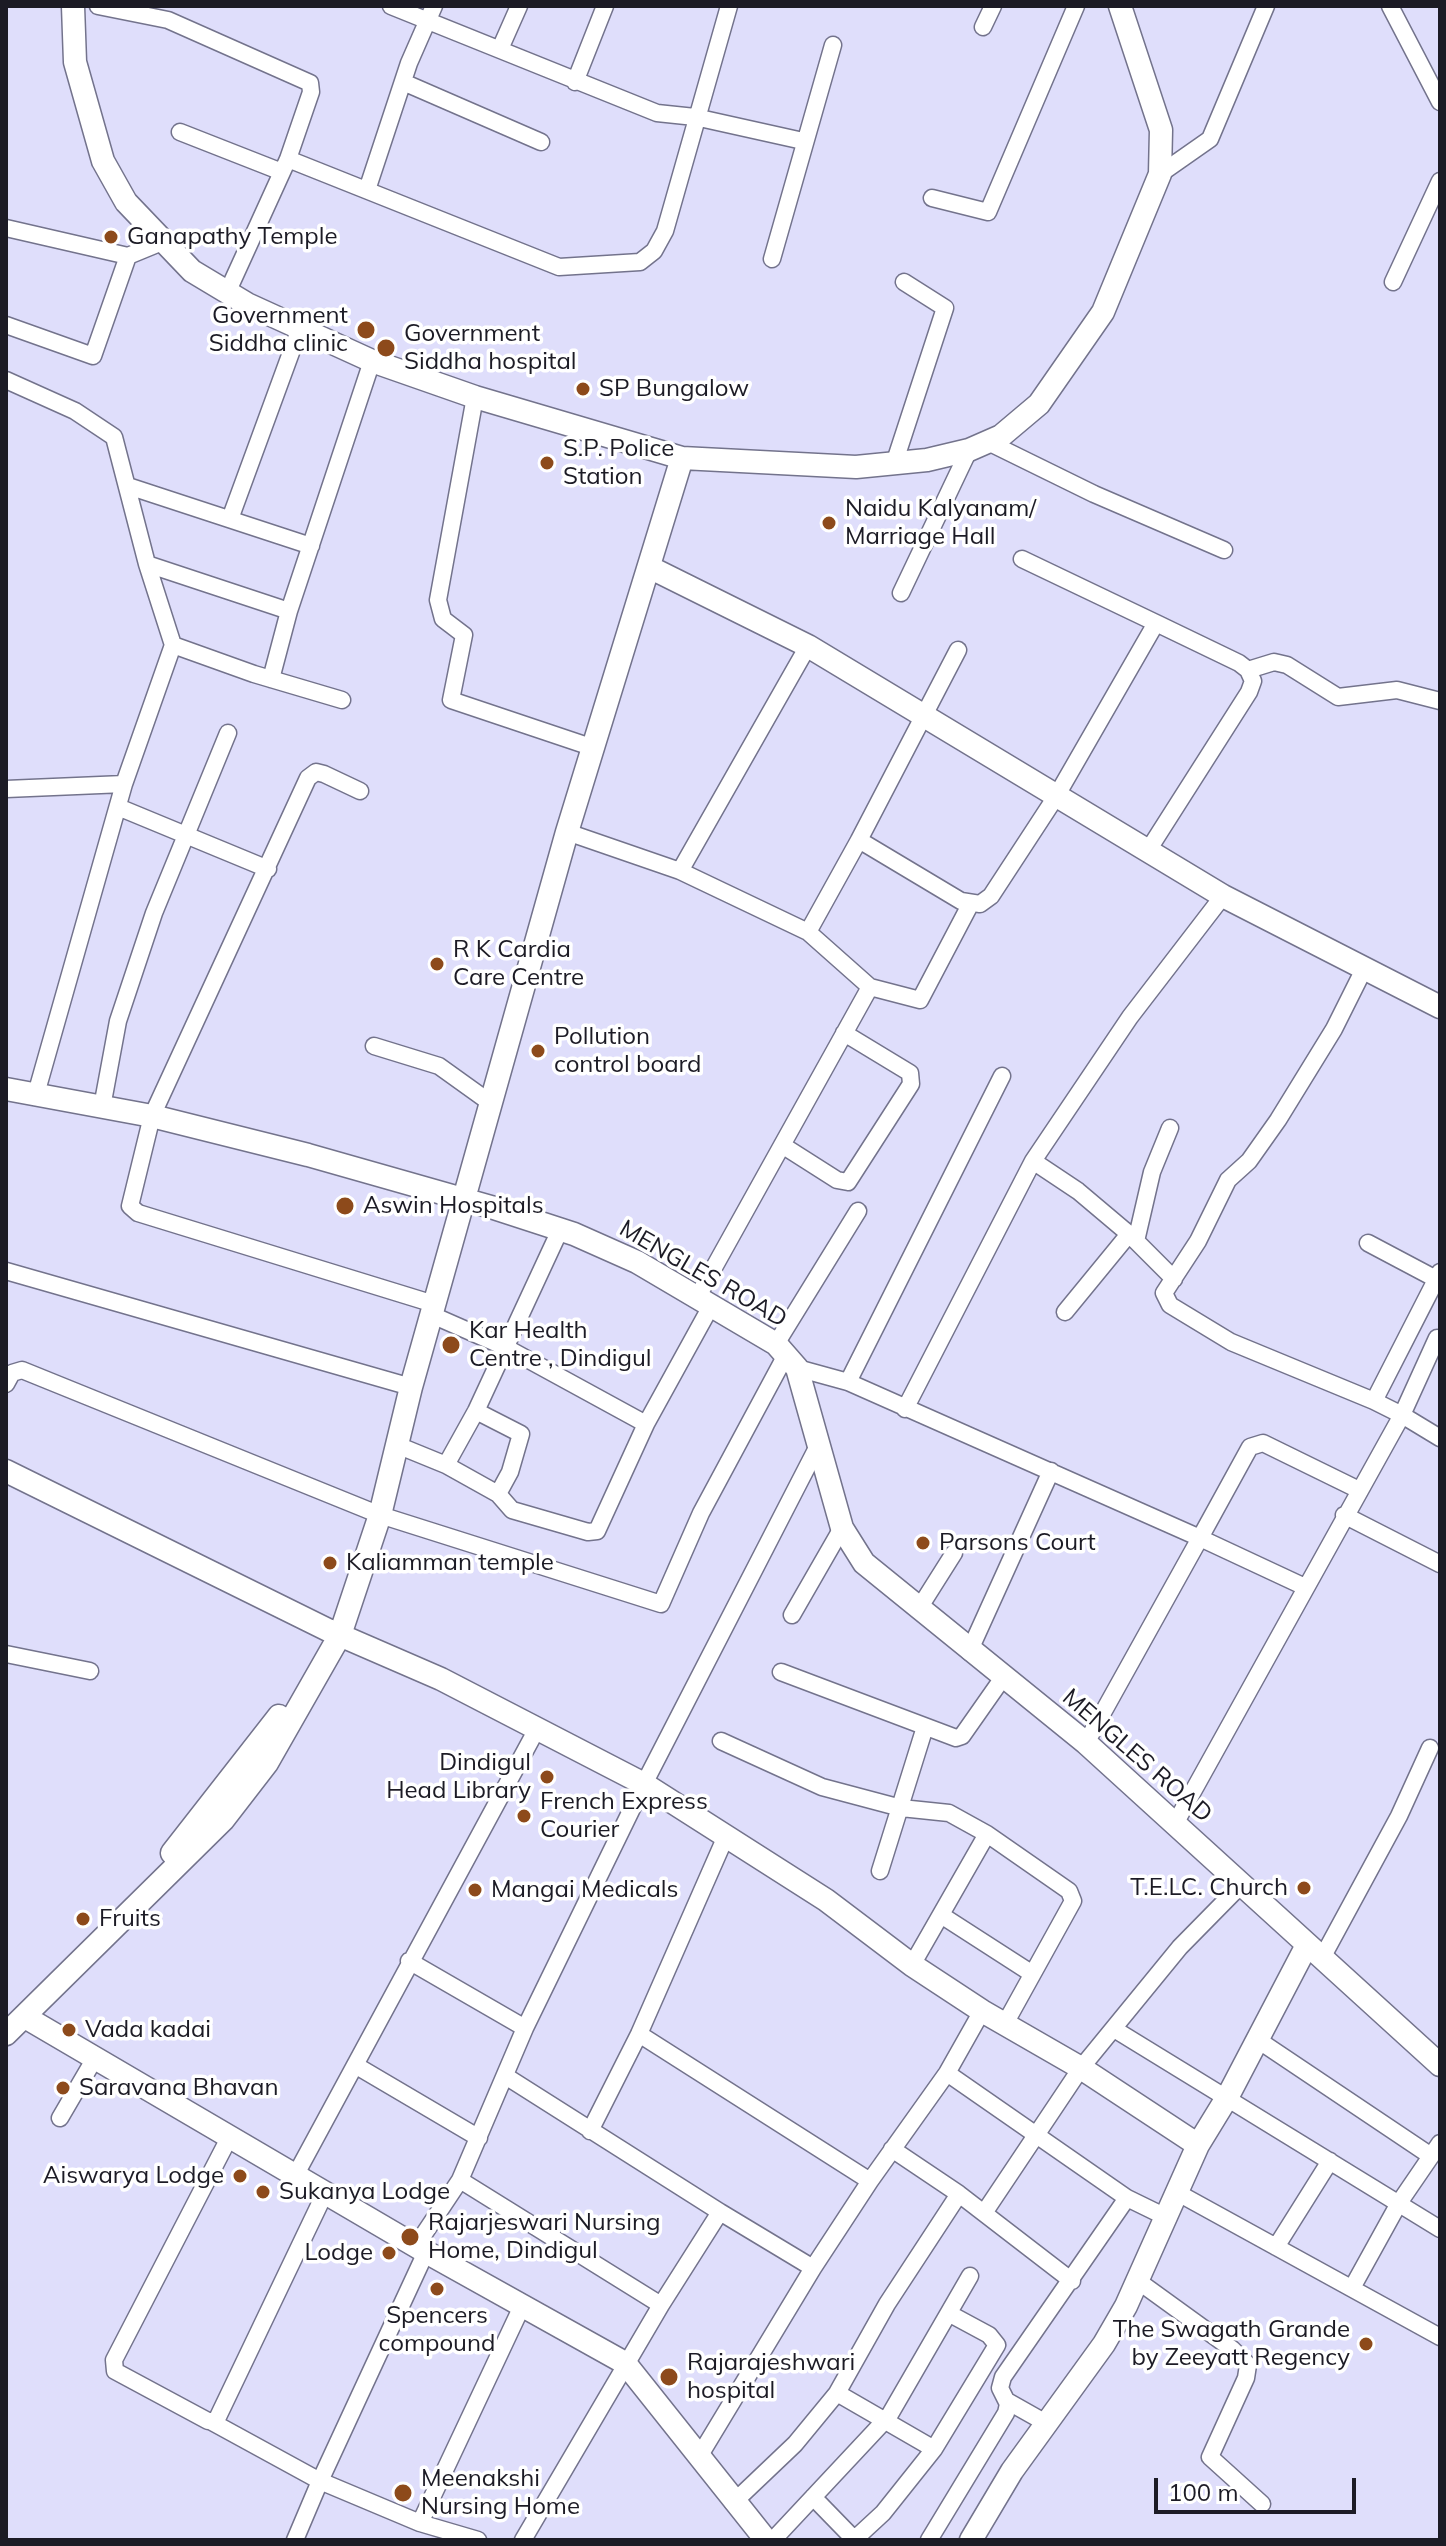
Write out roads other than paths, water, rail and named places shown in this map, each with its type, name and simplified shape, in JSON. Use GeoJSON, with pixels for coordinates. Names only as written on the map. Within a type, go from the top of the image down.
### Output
{"type":"FeatureCollection","features":[{"type":"Feature","properties":{"kind":"main road"},"geometry":{"type":"LineString","coordinates":[[73,6],[75,62],[103,161],[126,202],[162,242],[192,271],[227,293],[372,361],[475,397],[682,458],[856,467],[894,464],[977,446],[1001,436],[1039,404],[1103,312],[1160,174],[1161,130],[1124,8]]}},
{"type":"Feature","properties":{"kind":"main road"},"geometry":{"type":"LineString","coordinates":[[6,2034],[16,2016],[152,1884],[273,1726],[337,1627],[380,1515],[411,1387],[567,832],[651,568],[682,458]]}},
{"type":"Feature","properties":{"kind":"main road"},"geometry":{"type":"LineString","coordinates":[[651,568],[808,646],[1223,896],[1440,1007]]}},
{"type":"Feature","properties":{"kind":"main road","name":"MENGLES ROAD"},"geometry":{"type":"LineString","coordinates":[[6,1089],[152,1116],[308,1155],[560,1230],[637,1262],[786,1355],[820,1442],[842,1528],[864,1563],[1002,1679],[1086,1743],[1440,2065]]}},
{"type":"Feature","properties":{"kind":"main road"},"geometry":{"type":"LineString","coordinates":[[6,1471],[337,1627],[538,1727],[644,1784],[826,1900],[912,1965],[982,2011],[1006,2022],[1081,2068],[1198,2145]]}},
{"type":"Feature","properties":{"kind":"main road"},"geometry":{"type":"LineString","coordinates":[[971,2540],[1012,2471],[1104,2344],[1168,2218],[1198,2145],[1258,2040],[1314,1952]]}},
{"type":"Feature","properties":{"kind":"main road"},"geometry":{"type":"LineString","coordinates":[[16,2016],[95,2058],[421,2249],[625,2363],[700,2455],[733,2503],[766,2540]]}},
{"type":"Feature","properties":{"kind":"street"},"geometry":{"type":"LineString","coordinates":[[98,6],[168,20],[310,83],[311,92],[285,166],[227,293]]}},
{"type":"Feature","properties":{"kind":"street"},"geometry":{"type":"LineString","coordinates":[[391,6],[657,113],[695,117],[803,141]]}},
{"type":"Feature","properties":{"kind":"street"},"geometry":{"type":"LineString","coordinates":[[367,190],[403,82],[434,6]]}},
{"type":"Feature","properties":{"kind":"street"},"geometry":{"type":"LineString","coordinates":[[500,49],[519,6]]}},
{"type":"Feature","properties":{"kind":"street"},"geometry":{"type":"LineString","coordinates":[[575,82],[605,6]]}},
{"type":"Feature","properties":{"kind":"street"},"geometry":{"type":"LineString","coordinates":[[180,132],[367,190],[559,267],[640,262],[654,251],[665,231],[729,6]]}},
{"type":"Feature","properties":{"kind":"street"},"geometry":{"type":"LineString","coordinates":[[983,27],[993,6]]}},
{"type":"Feature","properties":{"kind":"street"},"geometry":{"type":"LineString","coordinates":[[932,198],[988,212],[1076,6]]}},
{"type":"Feature","properties":{"kind":"street"},"geometry":{"type":"LineString","coordinates":[[1160,174],[1210,139],[1266,6]]}},
{"type":"Feature","properties":{"kind":"street"},"geometry":{"type":"LineString","coordinates":[[1390,6],[1440,102]]}},
{"type":"Feature","properties":{"kind":"street"},"geometry":{"type":"LineString","coordinates":[[772,259],[803,141],[833,45]]}},
{"type":"Feature","properties":{"kind":"street"},"geometry":{"type":"LineString","coordinates":[[403,82],[541,142]]}},
{"type":"Feature","properties":{"kind":"street"},"geometry":{"type":"LineString","coordinates":[[1393,282],[1440,181]]}},
{"type":"Feature","properties":{"kind":"street"},"geometry":{"type":"LineString","coordinates":[[6,228],[128,256],[162,242]]}},
{"type":"Feature","properties":{"kind":"street"},"geometry":{"type":"LineString","coordinates":[[6,325],[93,356],[128,256]]}},
{"type":"Feature","properties":{"kind":"street"},"geometry":{"type":"LineString","coordinates":[[894,464],[945,308],[904,282]]}},
{"type":"Feature","properties":{"kind":"street"},"geometry":{"type":"LineString","coordinates":[[230,519],[300,328]]}},
{"type":"Feature","properties":{"kind":"street"},"geometry":{"type":"LineString","coordinates":[[271,679],[289,611],[372,361]]}},
{"type":"Feature","properties":{"kind":"street"},"geometry":{"type":"LineString","coordinates":[[6,380],[104,428],[114,437],[147,564],[173,645],[124,784],[36,1094]]}},
{"type":"Feature","properties":{"kind":"street"},"geometry":{"type":"LineString","coordinates":[[475,397],[438,600],[443,619],[464,635],[451,700],[594,748]]}},
{"type":"Feature","properties":{"kind":"street"},"geometry":{"type":"LineString","coordinates":[[901,593],[977,446],[1224,550]]}},
{"type":"Feature","properties":{"kind":"street"},"geometry":{"type":"LineString","coordinates":[[128,486],[311,546]]}},
{"type":"Feature","properties":{"kind":"street"},"geometry":{"type":"LineString","coordinates":[[1022,559],[1248,670],[1253,681],[1149,849]]}},
{"type":"Feature","properties":{"kind":"street"},"geometry":{"type":"LineString","coordinates":[[147,564],[289,611]]}},
{"type":"Feature","properties":{"kind":"street"},"geometry":{"type":"LineString","coordinates":[[859,840],[961,901],[980,904],[991,896],[1057,795],[1156,623]]}},
{"type":"Feature","properties":{"kind":"street"},"geometry":{"type":"LineString","coordinates":[[173,645],[342,700]]}},
{"type":"Feature","properties":{"kind":"street"},"geometry":{"type":"LineString","coordinates":[[680,871],[808,646]]}},
{"type":"Feature","properties":{"kind":"street"},"geometry":{"type":"LineString","coordinates":[[808,932],[958,650]]}},
{"type":"Feature","properties":{"kind":"street"},"geometry":{"type":"LineString","coordinates":[[1248,670],[1274,662],[1287,665],[1338,697],[1397,690],[1440,701]]}},
{"type":"Feature","properties":{"kind":"street"},"geometry":{"type":"LineString","coordinates":[[102,1107],[118,1021],[154,913],[228,733]]}},
{"type":"Feature","properties":{"kind":"street"},"geometry":{"type":"LineString","coordinates":[[360,791],[324,774],[311,774],[152,1116],[130,1206],[138,1213],[433,1309],[646,1424]]}},
{"type":"Feature","properties":{"kind":"street"},"geometry":{"type":"LineString","coordinates":[[6,789],[124,784]]}},
{"type":"Feature","properties":{"kind":"street"},"geometry":{"type":"LineString","coordinates":[[118,807],[268,869]]}},
{"type":"Feature","properties":{"kind":"street"},"geometry":{"type":"LineString","coordinates":[[567,832],[680,871],[808,932],[870,987],[920,1000],[971,903]]}},
{"type":"Feature","properties":{"kind":"street"},"geometry":{"type":"LineString","coordinates":[[905,1409],[1033,1161],[1130,1017],[1223,896]]}},
{"type":"Feature","properties":{"kind":"street"},"geometry":{"type":"LineString","coordinates":[[1365,967],[1326,1042],[1256,1152],[1228,1180],[1164,1293],[1170,1305],[1231,1342],[1374,1401],[1440,1438]]}},
{"type":"Feature","properties":{"kind":"street"},"geometry":{"type":"LineString","coordinates":[[397,1445],[446,1465],[498,1494],[512,1510],[588,1532],[597,1531],[704,1302],[782,1145],[870,987]]}},
{"type":"Feature","properties":{"kind":"street"},"geometry":{"type":"LineString","coordinates":[[782,1145],[837,1180],[848,1182],[854,1178],[911,1084],[910,1073],[844,1033]]}},
{"type":"Feature","properties":{"kind":"street"},"geometry":{"type":"LineString","coordinates":[[374,1046],[439,1066],[492,1104]]}},
{"type":"Feature","properties":{"kind":"street"},"geometry":{"type":"LineString","coordinates":[[848,1382],[1002,1076]]}},
{"type":"Feature","properties":{"kind":"street"},"geometry":{"type":"LineString","coordinates":[[1065,1312],[1132,1237],[1152,1172],[1170,1128]]}},
{"type":"Feature","properties":{"kind":"street"},"geometry":{"type":"LineString","coordinates":[[1033,1161],[1078,1191],[1132,1237],[1174,1279]]}},
{"type":"Feature","properties":{"kind":"street"},"geometry":{"type":"LineString","coordinates":[[6,1384],[12,1373],[22,1370],[380,1515],[661,1604],[701,1513],[786,1355],[858,1211]]}},
{"type":"Feature","properties":{"kind":"street"},"geometry":{"type":"LineString","coordinates":[[446,1465],[476,1411],[560,1230]]}},
{"type":"Feature","properties":{"kind":"street"},"geometry":{"type":"LineString","coordinates":[[1368,1243],[1438,1275],[1374,1401]]}},
{"type":"Feature","properties":{"kind":"street"},"geometry":{"type":"LineString","coordinates":[[6,1271],[411,1387]]}},
{"type":"Feature","properties":{"kind":"street"},"geometry":{"type":"LineString","coordinates":[[1176,1822],[1402,1415],[1438,1339],[1413,1320]]}},
{"type":"Feature","properties":{"kind":"street"},"geometry":{"type":"LineString","coordinates":[[786,1355],[1305,1587]]}},
{"type":"Feature","properties":{"kind":"street"},"geometry":{"type":"LineString","coordinates":[[476,1411],[521,1434],[510,1472],[498,1494]]}},
{"type":"Feature","properties":{"kind":"street"},"geometry":{"type":"LineString","coordinates":[[295,2540],[421,2249],[460,2180],[507,2077],[525,2028],[644,1784],[820,1442]]}},
{"type":"Feature","properties":{"kind":"street"},"geometry":{"type":"LineString","coordinates":[[1086,1743],[1250,1447],[1256,1443],[1274,1448],[1359,1490]]}},
{"type":"Feature","properties":{"kind":"street"},"geometry":{"type":"LineString","coordinates":[[969,1652],[1051,1471]]}},
{"type":"Feature","properties":{"kind":"street"},"geometry":{"type":"LineString","coordinates":[[1344,1515],[1440,1564]]}},
{"type":"Feature","properties":{"kind":"street"},"geometry":{"type":"LineString","coordinates":[[792,1615],[842,1528]]}},
{"type":"Feature","properties":{"kind":"street"},"geometry":{"type":"LineString","coordinates":[[918,1610],[954,1553]]}},
{"type":"Feature","properties":{"kind":"street"},"geometry":{"type":"LineString","coordinates":[[6,1654],[90,1671]]}},
{"type":"Feature","properties":{"kind":"street"},"geometry":{"type":"LineString","coordinates":[[781,1672],[949,1737],[962,1736],[1002,1679]]}},
{"type":"Feature","properties":{"kind":"street"},"geometry":{"type":"LineString","coordinates":[[295,2176],[538,1727]]}},
{"type":"Feature","properties":{"kind":"street"},"geometry":{"type":"LineString","coordinates":[[880,1871],[925,1727]]}},
{"type":"Feature","properties":{"kind":"street"},"geometry":{"type":"LineString","coordinates":[[721,1741],[822,1787],[901,1808],[949,1813],[987,1834],[1073,1896],[1006,2022]]}},
{"type":"Feature","properties":{"kind":"street"},"geometry":{"type":"LineString","coordinates":[[1314,1952],[1399,1816],[1430,1748]]}},
{"type":"Feature","properties":{"kind":"street"},"geometry":{"type":"LineString","coordinates":[[912,1965],[987,1834]]}},
{"type":"Feature","properties":{"kind":"street"},"geometry":{"type":"LineString","coordinates":[[590,2131],[639,2034],[726,1836]]}},
{"type":"Feature","properties":{"kind":"street"},"geometry":{"type":"LineString","coordinates":[[984,2213],[1081,2068],[1180,1947],[1242,1884]]}},
{"type":"Feature","properties":{"kind":"street"},"geometry":{"type":"LineString","coordinates":[[941,1915],[1031,1973]]}},
{"type":"Feature","properties":{"kind":"street"},"geometry":{"type":"LineString","coordinates":[[409,1961],[525,2028]]}},
{"type":"Feature","properties":{"kind":"street"},"geometry":{"type":"LineString","coordinates":[[700,2455],[813,2268],[947,2073],[982,2011]]}},
{"type":"Feature","properties":{"kind":"street"},"geometry":{"type":"LineString","coordinates":[[1114,2029],[1228,2096],[1440,2229]]}},
{"type":"Feature","properties":{"kind":"street"},"geometry":{"type":"LineString","coordinates":[[639,2034],[870,2181]]}},
{"type":"Feature","properties":{"kind":"street"},"geometry":{"type":"LineString","coordinates":[[1258,2040],[1436,2150],[1399,2203],[1352,2288]]}},
{"type":"Feature","properties":{"kind":"street"},"geometry":{"type":"LineString","coordinates":[[60,2118],[95,2058]]}},
{"type":"Feature","properties":{"kind":"street"},"geometry":{"type":"LineString","coordinates":[[355,2065],[479,2138]]}},
{"type":"Feature","properties":{"kind":"street"},"geometry":{"type":"LineString","coordinates":[[947,2073],[1033,2136],[1127,2198],[1168,2218]]}},
{"type":"Feature","properties":{"kind":"street"},"geometry":{"type":"LineString","coordinates":[[507,2077],[813,2268]]}},
{"type":"Feature","properties":{"kind":"street"},"geometry":{"type":"LineString","coordinates":[[229,2138],[112,2365],[115,2371],[320,2481],[437,2533],[478,2540]]}},
{"type":"Feature","properties":{"kind":"street"},"geometry":{"type":"LineString","coordinates":[[892,2149],[959,2194],[1072,2281]]}},
{"type":"Feature","properties":{"kind":"street"},"geometry":{"type":"LineString","coordinates":[[1276,2247],[1330,2161]]}},
{"type":"Feature","properties":{"kind":"street"},"geometry":{"type":"LineString","coordinates":[[460,2180],[661,2305]]}},
{"type":"Feature","properties":{"kind":"street"},"geometry":{"type":"LineString","coordinates":[[212,2422],[219,2417],[325,2193]]}},
{"type":"Feature","properties":{"kind":"street"},"geometry":{"type":"LineString","coordinates":[[1178,2193],[1440,2337]]}},
{"type":"Feature","properties":{"kind":"street"},"geometry":{"type":"LineString","coordinates":[[733,2503],[795,2444],[837,2393],[887,2304],[959,2194]]}},
{"type":"Feature","properties":{"kind":"street"},"geometry":{"type":"LineString","coordinates":[[1046,2423],[1007,2401],[1000,2388],[1003,2377],[1127,2198]]}},
{"type":"Feature","properties":{"kind":"street"},"geometry":{"type":"LineString","coordinates":[[523,2540],[625,2363],[720,2212]]}},
{"type":"Feature","properties":{"kind":"street"},"geometry":{"type":"LineString","coordinates":[[773,2540],[886,2420],[970,2276]]}},
{"type":"Feature","properties":{"kind":"street"},"geometry":{"type":"LineString","coordinates":[[1138,2281],[1232,2349],[1248,2365],[1246,2378],[1210,2457],[1262,2504]]}},
{"type":"Feature","properties":{"kind":"street"},"geometry":{"type":"LineString","coordinates":[[420,2523],[523,2304]]}},
{"type":"Feature","properties":{"kind":"street"},"geometry":{"type":"LineString","coordinates":[[813,2497],[850,2535],[857,2537],[883,2513],[934,2449],[997,2345],[989,2335],[950,2314]]}},
{"type":"Feature","properties":{"kind":"street"},"geometry":{"type":"LineString","coordinates":[[837,2393],[934,2449]]}},
{"type":"Feature","properties":{"kind":"street"},"geometry":{"type":"LineString","coordinates":[[929,2540],[1006,2413],[1007,2401]]}},
{"type":"Feature","properties":{"kind":"place","name":"Ganapathy Temple"},"geometry":{"type":"Point","coordinates":[111,237]}},
{"type":"Feature","properties":{"kind":"place","name":"Government Siddha clinic"},"geometry":{"type":"Point","coordinates":[366,330]}},
{"type":"Feature","properties":{"kind":"place","name":"Government Siddha hospital"},"geometry":{"type":"Point","coordinates":[386,348]}},
{"type":"Feature","properties":{"kind":"place","name":"SP Bungalow"},"geometry":{"type":"Point","coordinates":[583,389]}},
{"type":"Feature","properties":{"kind":"place","name":"S.P. Police Station"},"geometry":{"type":"Point","coordinates":[547,463]}},
{"type":"Feature","properties":{"kind":"place","name":"Naidu Kalyanam/ Marriage Hall"},"geometry":{"type":"Point","coordinates":[829,523]}},
{"type":"Feature","properties":{"kind":"place","name":"R K Cardia Care Centre"},"geometry":{"type":"Point","coordinates":[437,964]}},
{"type":"Feature","properties":{"kind":"place","name":"Pollution control board"},"geometry":{"type":"Point","coordinates":[538,1051]}},
{"type":"Feature","properties":{"kind":"place","name":"Aswin Hospitals"},"geometry":{"type":"Point","coordinates":[345,1206]}},
{"type":"Feature","properties":{"kind":"place","name":"Kar Health Centre , Dindigul"},"geometry":{"type":"Point","coordinates":[451,1345]}},
{"type":"Feature","properties":{"kind":"place","name":"Parsons Court"},"geometry":{"type":"Point","coordinates":[923,1543]}},
{"type":"Feature","properties":{"kind":"place","name":"Kaliamman temple"},"geometry":{"type":"Point","coordinates":[330,1563]}},
{"type":"Feature","properties":{"kind":"place","name":"Dindigul Head Library"},"geometry":{"type":"Point","coordinates":[547,1777]}},
{"type":"Feature","properties":{"kind":"place","name":"French Express Courier"},"geometry":{"type":"Point","coordinates":[524,1816]}},
{"type":"Feature","properties":{"kind":"place","name":"T.E.LC. Church"},"geometry":{"type":"Point","coordinates":[1304,1888]}},
{"type":"Feature","properties":{"kind":"place","name":"Mangai Medicals"},"geometry":{"type":"Point","coordinates":[475,1890]}},
{"type":"Feature","properties":{"kind":"place","name":"Fruits"},"geometry":{"type":"Point","coordinates":[83,1919]}},
{"type":"Feature","properties":{"kind":"place","name":"Vada kadai"},"geometry":{"type":"Point","coordinates":[69,2030]}},
{"type":"Feature","properties":{"kind":"place","name":"Saravana Bhavan"},"geometry":{"type":"Point","coordinates":[63,2088]}},
{"type":"Feature","properties":{"kind":"place","name":"Aiswarya Lodge"},"geometry":{"type":"Point","coordinates":[240,2176]}},
{"type":"Feature","properties":{"kind":"place","name":"Sukanya Lodge"},"geometry":{"type":"Point","coordinates":[263,2192]}},
{"type":"Feature","properties":{"kind":"place","name":"Rajarjeswari Nursing Home, Dindigul"},"geometry":{"type":"Point","coordinates":[410,2237]}},
{"type":"Feature","properties":{"kind":"place","name":"Lodge"},"geometry":{"type":"Point","coordinates":[389,2253]}},
{"type":"Feature","properties":{"kind":"place","name":"Spencers compound"},"geometry":{"type":"Point","coordinates":[437,2289]}},
{"type":"Feature","properties":{"kind":"place","name":"The Swagath Grande by Zeeyatt Regency"},"geometry":{"type":"Point","coordinates":[1366,2344]}},
{"type":"Feature","properties":{"kind":"place","name":"Rajarajeshwari hospital"},"geometry":{"type":"Point","coordinates":[669,2377]}},
{"type":"Feature","properties":{"kind":"place","name":"Meenakshi Nursing Home"},"geometry":{"type":"Point","coordinates":[403,2493]}}]}
